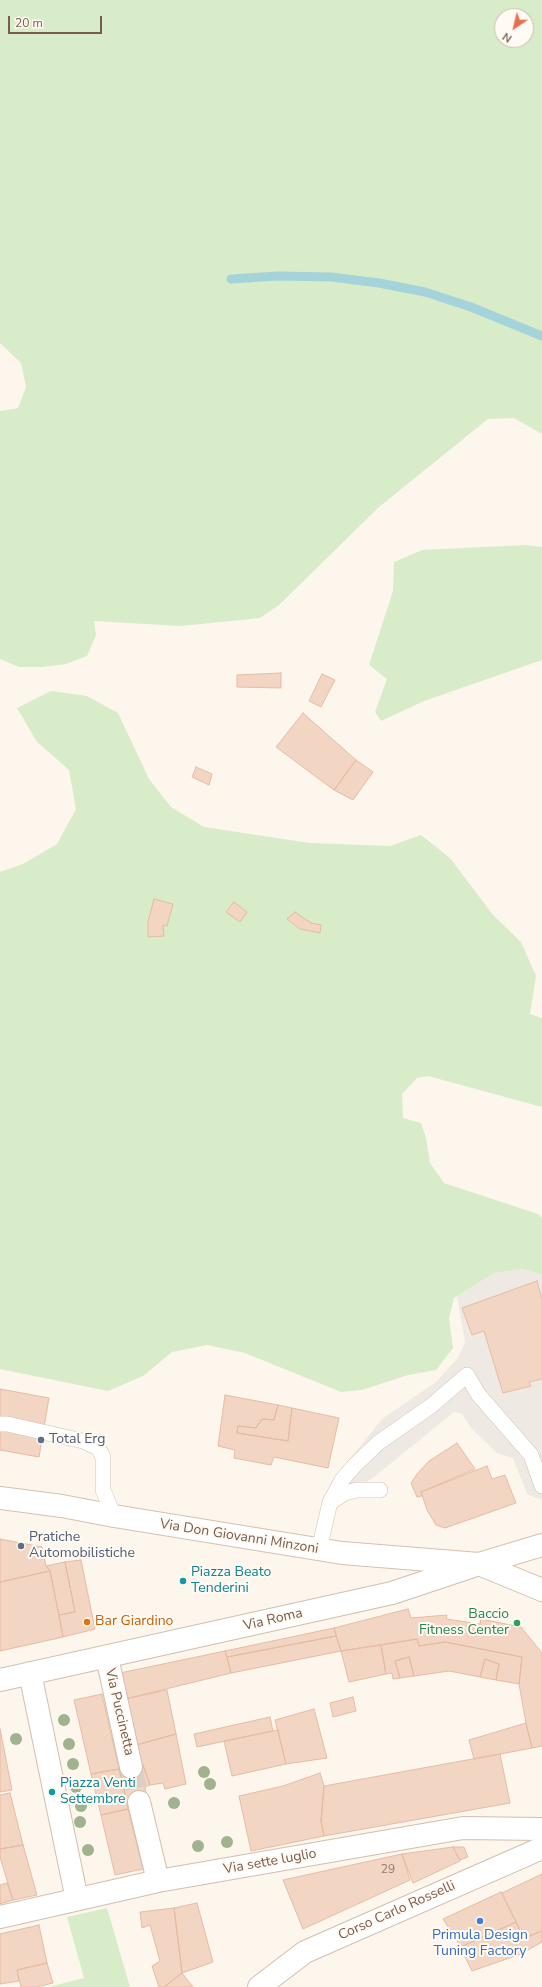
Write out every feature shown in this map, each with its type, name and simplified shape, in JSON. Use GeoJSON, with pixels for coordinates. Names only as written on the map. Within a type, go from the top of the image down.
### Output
{"type":"FeatureCollection","features":[{"type":"Feature","properties":{"kind":"street","name":"Via Don Giovanni Minzoni"},"geometry":{"type":"LineString","coordinates":[[0,1498],[62,1506],[319,1550],[479,1564]]}},
{"type":"Feature","properties":{"kind":"street","name":"Via Roma"},"geometry":{"type":"LineString","coordinates":[[0,1680],[392,1593],[479,1564],[538,1549]]}},
{"type":"Feature","properties":{"kind":"street"},"geometry":{"type":"LineString","coordinates":[[479,1564],[542,1590]]}},
{"type":"Feature","properties":{"kind":"street","name":"Via Puccinetta"},"geometry":{"type":"LineString","coordinates":[[107,1657],[131,1766]]}},
{"type":"Feature","properties":{"kind":"street"},"geometry":{"type":"LineString","coordinates":[[30,1673],[76,1899]]}},
{"type":"Feature","properties":{"kind":"street"},"geometry":{"type":"LineString","coordinates":[[139,1802],[158,1881]]}},
{"type":"Feature","properties":{"kind":"street","name":"Via sette luglio"},"geometry":{"type":"LineString","coordinates":[[0,1917],[158,1881],[464,1828],[542,1829]]}},
{"type":"Feature","properties":{"kind":"street","name":"Corso Carlo Rosselli"},"geometry":{"type":"LineString","coordinates":[[259,1987],[305,1952],[542,1848]]}},
{"type":"Feature","properties":{"kind":"lane"},"geometry":{"type":"LineString","coordinates":[[319,1550],[330,1502],[342,1480],[358,1461],[378,1443],[431,1406],[467,1374],[478,1394],[531,1455],[542,1486]]}},
{"type":"Feature","properties":{"kind":"lane"},"geometry":{"type":"LineString","coordinates":[[0,1424],[7,1424],[83,1440],[98,1448],[103,1457],[103,1490],[114,1516]]}},
{"type":"Feature","properties":{"kind":"lane"},"geometry":{"type":"LineString","coordinates":[[330,1502],[345,1492],[357,1490],[380,1490]]}},
{"type":"Feature","properties":{"kind":"shaded area"},"geometry":{"type":"Polygon","coordinates":[[[523,1269],[542,1275],[542,1500],[527,1494],[513,1458],[497,1453],[472,1429],[462,1414],[454,1412],[374,1477],[352,1491],[335,1491],[329,1485],[382,1419],[436,1382],[458,1358],[465,1342],[457,1296],[494,1273],[523,1269]]]}},
{"type":"Feature","properties":{"kind":"green space"},"geometry":{"type":"Polygon","coordinates":[[[0,0],[542,0],[542,434],[514,418],[488,419],[379,507],[279,605],[260,618],[181,626],[94,621],[96,635],[87,656],[66,664],[43,667],[19,667],[0,659],[0,411],[18,408],[26,387],[21,363],[0,343],[0,0]]]}},
{"type":"Feature","properties":{"kind":"green space"},"geometry":{"type":"Polygon","coordinates":[[[525,545],[542,547],[542,660],[424,701],[381,721],[375,712],[387,679],[369,665],[393,591],[394,562],[422,550],[525,545]]]}},
{"type":"Feature","properties":{"kind":"green space"},"geometry":{"type":"Polygon","coordinates":[[[51,691],[87,696],[118,713],[149,779],[171,807],[204,827],[310,843],[390,846],[421,835],[450,858],[493,915],[521,942],[536,976],[530,1014],[542,1018],[542,1107],[428,1076],[417,1078],[402,1094],[403,1118],[421,1123],[426,1138],[430,1163],[444,1183],[538,1214],[542,1218],[542,1275],[523,1269],[494,1273],[454,1298],[449,1318],[453,1348],[436,1370],[408,1375],[362,1390],[341,1392],[245,1353],[207,1345],[172,1352],[143,1376],[108,1391],[0,1369],[0,872],[23,864],[57,844],[76,809],[69,770],[37,742],[17,708],[51,691]]]}},
{"type":"Feature","properties":{"kind":"green space"},"geometry":{"type":"Polygon","coordinates":[[[107,1908],[130,1987],[49,1987],[84,1978],[67,1917],[107,1908]]]}},
{"type":"Feature","properties":{"kind":"building"},"geometry":{"type":"Polygon","coordinates":[[[281,673],[281,688],[237,687],[237,675],[281,673]]]}},
{"type":"Feature","properties":{"kind":"building"},"geometry":{"type":"Polygon","coordinates":[[[322,674],[335,680],[321,707],[309,701],[322,674]]]}},
{"type":"Feature","properties":{"kind":"building"},"geometry":{"type":"Polygon","coordinates":[[[303,713],[356,760],[334,790],[276,747],[303,713]]]}},
{"type":"Feature","properties":{"kind":"building"},"geometry":{"type":"Polygon","coordinates":[[[356,760],[373,772],[353,800],[334,790],[356,760]]]}},
{"type":"Feature","properties":{"kind":"building"},"geometry":{"type":"Polygon","coordinates":[[[196,767],[212,774],[209,785],[192,777],[196,767]]]}},
{"type":"Feature","properties":{"kind":"building"},"geometry":{"type":"Polygon","coordinates":[[[154,899],[173,904],[167,926],[163,925],[164,936],[148,937],[148,922],[154,899]]]}},
{"type":"Feature","properties":{"kind":"building"},"geometry":{"type":"Polygon","coordinates":[[[234,902],[247,912],[240,922],[226,912],[234,902]]]}},
{"type":"Feature","properties":{"kind":"building"},"geometry":{"type":"Polygon","coordinates":[[[295,912],[311,923],[321,925],[320,933],[300,929],[287,919],[295,912]]]}},
{"type":"Feature","properties":{"kind":"building"},"geometry":{"type":"Polygon","coordinates":[[[537,1281],[542,1299],[542,1379],[529,1382],[531,1386],[503,1393],[484,1331],[472,1335],[462,1308],[537,1281]]]}},
{"type":"Feature","properties":{"kind":"building"},"geometry":{"type":"Polygon","coordinates":[[[0,1389],[49,1398],[39,1457],[0,1450],[0,1389]]]}},
{"type":"Feature","properties":{"kind":"building"},"geometry":{"type":"Polygon","coordinates":[[[225,1395],[278,1405],[274,1420],[262,1419],[256,1428],[238,1426],[237,1433],[288,1441],[292,1408],[339,1418],[328,1468],[274,1457],[271,1465],[234,1458],[235,1450],[218,1446],[225,1395]]]}},
{"type":"Feature","properties":{"kind":"building"},"geometry":{"type":"Polygon","coordinates":[[[278,1405],[292,1408],[288,1441],[237,1433],[238,1426],[256,1428],[262,1419],[274,1420],[278,1405]]]}},
{"type":"Feature","properties":{"kind":"building"},"geometry":{"type":"Polygon","coordinates":[[[457,1443],[475,1469],[421,1492],[422,1496],[417,1497],[411,1483],[417,1474],[429,1461],[457,1443]]]}},
{"type":"Feature","properties":{"kind":"building"},"geometry":{"type":"Polygon","coordinates":[[[487,1466],[492,1479],[505,1475],[516,1503],[445,1528],[436,1525],[427,1510],[421,1492],[487,1466]]]}},
{"type":"Feature","properties":{"kind":"building"},"geometry":{"type":"Polygon","coordinates":[[[0,1539],[42,1547],[46,1566],[50,1571],[0,1582],[0,1539]]]}},
{"type":"Feature","properties":{"kind":"building"},"geometry":{"type":"Polygon","coordinates":[[[81,1560],[95,1629],[63,1637],[59,1615],[75,1612],[65,1562],[81,1560]]]}},
{"type":"Feature","properties":{"kind":"building"},"geometry":{"type":"Polygon","coordinates":[[[65,1562],[75,1612],[59,1615],[50,1571],[46,1566],[65,1562]]]}},
{"type":"Feature","properties":{"kind":"building"},"geometry":{"type":"Polygon","coordinates":[[[50,1571],[63,1637],[0,1651],[0,1582],[50,1571]]]}},
{"type":"Feature","properties":{"kind":"building"},"geometry":{"type":"Polygon","coordinates":[[[408,1609],[411,1618],[447,1615],[446,1619],[480,1624],[481,1619],[521,1627],[542,1653],[542,1746],[532,1748],[526,1723],[519,1684],[522,1657],[445,1642],[419,1646],[417,1639],[341,1651],[334,1628],[408,1609]]]}},
{"type":"Feature","properties":{"kind":"building"},"geometry":{"type":"Polygon","coordinates":[[[334,1628],[336,1636],[227,1657],[225,1651],[334,1628]]]}},
{"type":"Feature","properties":{"kind":"building"},"geometry":{"type":"Polygon","coordinates":[[[336,1636],[341,1651],[231,1673],[227,1657],[336,1636]]]}},
{"type":"Feature","properties":{"kind":"building"},"geometry":{"type":"Polygon","coordinates":[[[417,1639],[419,1646],[445,1642],[522,1657],[519,1684],[496,1680],[499,1664],[485,1659],[480,1677],[449,1671],[414,1676],[409,1657],[395,1661],[400,1678],[393,1679],[392,1673],[386,1674],[381,1645],[417,1639]]]}},
{"type":"Feature","properties":{"kind":"building"},"geometry":{"type":"Polygon","coordinates":[[[381,1645],[386,1674],[349,1682],[341,1651],[381,1645]]]}},
{"type":"Feature","properties":{"kind":"building"},"geometry":{"type":"Polygon","coordinates":[[[225,1651],[231,1673],[125,1699],[120,1673],[225,1651]]]}},
{"type":"Feature","properties":{"kind":"building"},"geometry":{"type":"Polygon","coordinates":[[[409,1657],[414,1676],[400,1678],[395,1661],[409,1657]]]}},
{"type":"Feature","properties":{"kind":"building"},"geometry":{"type":"Polygon","coordinates":[[[485,1659],[499,1664],[496,1680],[480,1677],[485,1659]]]}},
{"type":"Feature","properties":{"kind":"building"},"geometry":{"type":"Polygon","coordinates":[[[167,1690],[176,1734],[136,1745],[125,1699],[167,1690]]]}},
{"type":"Feature","properties":{"kind":"building"},"geometry":{"type":"Polygon","coordinates":[[[102,1694],[119,1769],[91,1774],[74,1700],[102,1694]]]}},
{"type":"Feature","properties":{"kind":"building"},"geometry":{"type":"Polygon","coordinates":[[[353,1697],[356,1711],[333,1717],[330,1703],[353,1697]]]}},
{"type":"Feature","properties":{"kind":"building"},"geometry":{"type":"Polygon","coordinates":[[[314,1709],[327,1758],[286,1764],[275,1720],[314,1709]]]}},
{"type":"Feature","properties":{"kind":"building"},"geometry":{"type":"Polygon","coordinates":[[[270,1717],[273,1731],[197,1747],[194,1734],[270,1717]]]}},
{"type":"Feature","properties":{"kind":"building"},"geometry":{"type":"Polygon","coordinates":[[[526,1723],[532,1748],[474,1759],[469,1740],[526,1723]]]}},
{"type":"Feature","properties":{"kind":"building"},"geometry":{"type":"Polygon","coordinates":[[[0,1729],[12,1790],[0,1792],[0,1729]]]}},
{"type":"Feature","properties":{"kind":"building"},"geometry":{"type":"Polygon","coordinates":[[[278,1730],[286,1764],[232,1776],[224,1741],[278,1730]]]}},
{"type":"Feature","properties":{"kind":"building"},"geometry":{"type":"Polygon","coordinates":[[[176,1734],[186,1784],[165,1789],[163,1783],[150,1785],[143,1765],[139,1766],[136,1745],[176,1734]]]}},
{"type":"Feature","properties":{"kind":"building"},"geometry":{"type":"Polygon","coordinates":[[[500,1754],[510,1803],[324,1836],[321,1821],[324,1786],[500,1754]]]}},
{"type":"Feature","properties":{"kind":"building"},"geometry":{"type":"Polygon","coordinates":[[[143,1765],[150,1785],[145,1787],[147,1800],[128,1806],[119,1769],[143,1765]]]}},
{"type":"Feature","properties":{"kind":"building"},"geometry":{"type":"Polygon","coordinates":[[[119,1769],[128,1809],[101,1815],[91,1774],[119,1769]]]}},
{"type":"Feature","properties":{"kind":"building"},"geometry":{"type":"Polygon","coordinates":[[[320,1773],[324,1786],[321,1821],[324,1836],[251,1851],[239,1796],[283,1786],[320,1773]]]}},
{"type":"Feature","properties":{"kind":"building"},"geometry":{"type":"Polygon","coordinates":[[[10,1793],[23,1845],[0,1849],[0,1795],[10,1793]]]}},
{"type":"Feature","properties":{"kind":"building"},"geometry":{"type":"Polygon","coordinates":[[[128,1809],[143,1869],[115,1875],[101,1815],[128,1809]]]}},
{"type":"Feature","properties":{"kind":"building"},"geometry":{"type":"Polygon","coordinates":[[[23,1845],[37,1895],[13,1900],[0,1857],[0,1849],[23,1845]]]}},
{"type":"Feature","properties":{"kind":"building"},"geometry":{"type":"Polygon","coordinates":[[[453,1847],[464,1847],[468,1857],[460,1860],[453,1847]]]}},
{"type":"Feature","properties":{"kind":"building"},"geometry":{"type":"Polygon","coordinates":[[[453,1847],[460,1861],[413,1883],[402,1854],[453,1847]]]}},
{"type":"Feature","properties":{"kind":"building"},"geometry":{"type":"Polygon","coordinates":[[[402,1854],[410,1880],[303,1929],[283,1880],[402,1854]]]}},
{"type":"Feature","properties":{"kind":"building","name":"Primula Design Tuning Factory"},"geometry":{"type":"Polygon","coordinates":[[[542,1874],[542,1931],[524,1938],[502,1893],[542,1874]]]}},
{"type":"Feature","properties":{"kind":"building"},"geometry":{"type":"Polygon","coordinates":[[[7,1883],[13,1900],[0,1904],[0,1885],[7,1883]]]}},
{"type":"Feature","properties":{"kind":"building","name":"Primula Design Tuning Factory"},"geometry":{"type":"Polygon","coordinates":[[[501,1892],[516,1922],[461,1947],[443,1919],[501,1892]]]}},
{"type":"Feature","properties":{"kind":"building"},"geometry":{"type":"Polygon","coordinates":[[[197,1903],[213,1962],[182,1973],[174,1908],[197,1903]]]}},
{"type":"Feature","properties":{"kind":"building"},"geometry":{"type":"Polygon","coordinates":[[[174,1908],[182,1973],[164,1987],[159,1987],[152,1966],[160,1961],[150,1925],[142,1928],[140,1912],[174,1908]]]}},
{"type":"Feature","properties":{"kind":"building","name":"Primula Design Tuning Factory"},"geometry":{"type":"Polygon","coordinates":[[[516,1922],[523,1939],[541,1931],[542,1942],[521,1954],[472,1971],[460,1947],[516,1922]]]}},
{"type":"Feature","properties":{"kind":"building"},"geometry":{"type":"Polygon","coordinates":[[[39,1925],[47,1963],[17,1970],[19,1981],[0,1984],[0,1934],[39,1925]]]}},
{"type":"Feature","properties":{"kind":"building"},"geometry":{"type":"Polygon","coordinates":[[[47,1963],[53,1983],[37,1987],[21,1987],[17,1970],[47,1963]]]}},
{"type":"Feature","properties":{"kind":"building"},"geometry":{"type":"Polygon","coordinates":[[[182,1973],[193,1987],[164,1987],[182,1973]]]}},
{"type":"Feature","properties":{"kind":"waterway"},"geometry":{"type":"LineString","coordinates":[[231,279],[278,276],[331,277],[379,283],[425,292],[471,307],[542,336]]}},
{"type":"Feature","properties":{"kind":"tunnel"},"geometry":{"type":"LineString","coordinates":[[131,1767],[139,1802]]}},
{"type":"Feature","properties":{"kind":"place","name":"Total Erg"},"geometry":{"type":"Point","coordinates":[41,1440]}},
{"type":"Feature","properties":{"kind":"place","name":"Pratiche Automobilistiche"},"geometry":{"type":"Point","coordinates":[21,1546]}},
{"type":"Feature","properties":{"kind":"place","name":"Piazza Beato Tenderini"},"geometry":{"type":"Point","coordinates":[183,1581]}},
{"type":"Feature","properties":{"kind":"place","name":"Bar Giardino"},"geometry":{"type":"Point","coordinates":[87,1622]}},
{"type":"Feature","properties":{"kind":"place","name":"Baccio Fitness Center"},"geometry":{"type":"Point","coordinates":[517,1623]}},
{"type":"Feature","properties":{"kind":"place","name":"Piazza Venti Settembre"},"geometry":{"type":"Point","coordinates":[52,1792]}},
{"type":"Feature","properties":{"kind":"place","name":"Primula Design Tuning Factory"},"geometry":{"type":"Point","coordinates":[480,1921]}}]}
